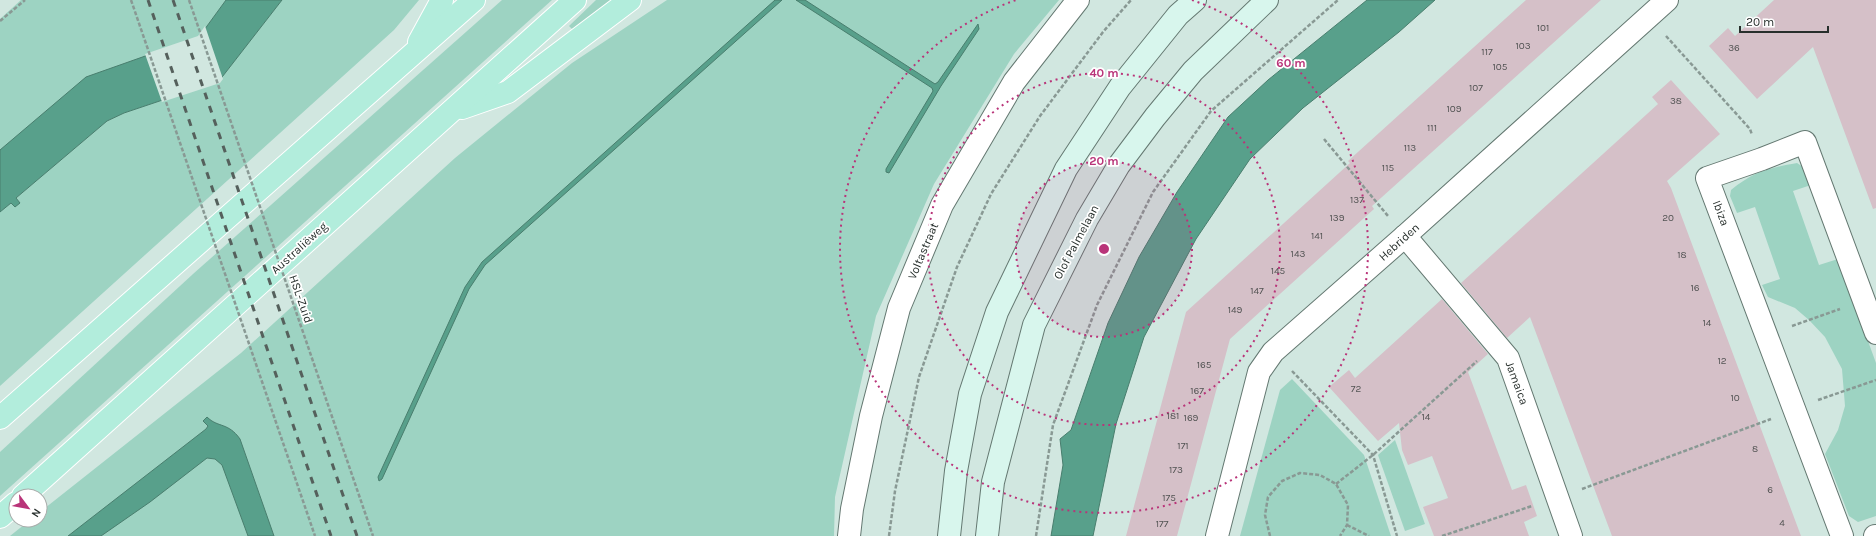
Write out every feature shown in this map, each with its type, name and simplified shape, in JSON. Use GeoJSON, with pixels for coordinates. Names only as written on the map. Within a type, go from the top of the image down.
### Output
{"type":"FeatureCollection","features":[{"type":"Feature","properties":{"kind":"main road"},"geometry":{"type":"LineString","coordinates":[[411,57],[442,0]]}},
{"type":"Feature","properties":{"kind":"main road"},"geometry":{"type":"LineString","coordinates":[[0,418],[474,0]]}},
{"type":"Feature","properties":{"kind":"main road","name":"Australiëweg"},"geometry":{"type":"LineString","coordinates":[[33,488],[575,0]]}},
{"type":"Feature","properties":{"kind":"main road"},"geometry":{"type":"LineString","coordinates":[[452,112],[508,92],[630,0]]}},
{"type":"Feature","properties":{"kind":"main road"},"geometry":{"type":"LineString","coordinates":[[0,517],[8,510]]}},
{"type":"Feature","properties":{"kind":"street","name":"Voltastraat"},"geometry":{"type":"LineString","coordinates":[[850,536],[852,509],[870,416],[899,308],[942,204],[1014,82],[1078,0]]}},
{"type":"Feature","properties":{"kind":"street"},"geometry":{"type":"LineString","coordinates":[[949,536],[956,471],[970,394],[997,312],[1066,169],[1120,87],[1178,15],[1195,0]]}},
{"type":"Feature","properties":{"kind":"street","name":"Olof Palmelaan"},"geometry":{"type":"LineString","coordinates":[[987,536],[993,482],[1034,325],[1087,219],[1119,165],[1155,116],[1193,71],[1267,0]]}},
{"type":"Feature","properties":{"kind":"street","name":"Hebriden"},"geometry":{"type":"LineString","coordinates":[[1217,536],[1258,372],[1273,352],[1405,236],[1667,0]]}},
{"type":"Feature","properties":{"kind":"street","name":"Ibiza"},"geometry":{"type":"LineString","coordinates":[[1842,536],[1708,178],[1804,142],[1876,333]]}},
{"type":"Feature","properties":{"kind":"street","name":"Jamaica"},"geometry":{"type":"LineString","coordinates":[[1405,236],[1497,343],[1508,358],[1571,536]]}},
{"type":"Feature","properties":{"kind":"path"},"geometry":{"type":"LineString","coordinates":[[0,21],[25,0]]}},
{"type":"Feature","properties":{"kind":"path"},"geometry":{"type":"LineString","coordinates":[[131,0],[315,536]]}},
{"type":"Feature","properties":{"kind":"path","name":"HSL-Zuid"},"geometry":{"type":"LineString","coordinates":[[189,0],[373,536]]}},
{"type":"Feature","properties":{"kind":"path"},"geometry":{"type":"LineString","coordinates":[[889,536],[894,492],[919,377],[957,267],[992,194],[1040,116],[1103,32],[1131,0]]}},
{"type":"Feature","properties":{"kind":"path"},"geometry":{"type":"LineString","coordinates":[[1036,536],[1053,425],[1097,306],[1153,192],[1211,111],[1338,0]]}},
{"type":"Feature","properties":{"kind":"path"},"geometry":{"type":"LineString","coordinates":[[1648,16],[1750,129],[1762,159]]}},
{"type":"Feature","properties":{"kind":"path"},"geometry":{"type":"LineString","coordinates":[[1324,139],[1405,236]]}},
{"type":"Feature","properties":{"kind":"path"},"geometry":{"type":"LineString","coordinates":[[1766,335],[1864,300]]}},
{"type":"Feature","properties":{"kind":"path"},"geometry":{"type":"LineString","coordinates":[[1336,484],[1373,455],[1497,343]]}},
{"type":"Feature","properties":{"kind":"path"},"geometry":{"type":"LineString","coordinates":[[1273,352],[1373,455],[1397,536]]}},
{"type":"Feature","properties":{"kind":"path"},"geometry":{"type":"LineString","coordinates":[[1442,536],[1558,498],[1876,380]]}},
{"type":"Feature","properties":{"kind":"path"},"geometry":{"type":"LineString","coordinates":[[1270,536],[1265,515],[1268,497],[1282,482],[1300,473],[1320,475],[1336,484],[1348,505],[1347,525],[1340,536]]}},
{"type":"Feature","properties":{"kind":"path"},"geometry":{"type":"LineString","coordinates":[[1347,525],[1369,536]]}},
{"type":"Feature","properties":{"kind":"shaded area"},"geometry":{"type":"Polygon","coordinates":[[[21,0],[226,0],[199,37],[0,150],[0,19],[21,0]]]}},
{"type":"Feature","properties":{"kind":"shaded area"},"geometry":{"type":"Polygon","coordinates":[[[226,0],[282,0],[219,81],[124,113],[107,121],[16,198],[20,203],[15,207],[11,203],[0,212],[0,150],[86,77],[199,37],[226,0]]]}},
{"type":"Feature","properties":{"kind":"shaded area"},"geometry":{"type":"Polygon","coordinates":[[[282,0],[419,0],[394,30],[0,386],[0,212],[11,202],[15,207],[19,203],[16,198],[107,121],[124,113],[219,81],[282,0]]]}},
{"type":"Feature","properties":{"kind":"shaded area"},"geometry":{"type":"Polygon","coordinates":[[[502,0],[552,0],[0,496],[0,452],[193,274],[502,0]]]}},
{"type":"Feature","properties":{"kind":"shaded area"},"geometry":{"type":"Polygon","coordinates":[[[596,0],[614,0],[574,31],[569,26],[596,0]]]}},
{"type":"Feature","properties":{"kind":"shaded area"},"geometry":{"type":"Polygon","coordinates":[[[667,0],[1059,0],[1014,54],[934,184],[876,316],[835,497],[834,536],[10,536],[20,528],[48,528],[48,506],[241,353],[455,158],[572,63],[667,0]]]}},
{"type":"Feature","properties":{"kind":"shaded area"},"geometry":{"type":"Polygon","coordinates":[[[775,0],[782,0],[485,265],[469,289],[382,479],[379,481],[378,477],[465,287],[482,262],[775,0]]]}},
{"type":"Feature","properties":{"kind":"shaded area"},"geometry":{"type":"Polygon","coordinates":[[[796,0],[805,0],[935,84],[938,82],[978,24],[979,29],[941,86],[889,173],[886,172],[886,169],[933,91],[932,88],[796,0]]]}},
{"type":"Feature","properties":{"kind":"shaded area"},"geometry":{"type":"Polygon","coordinates":[[[1367,0],[1435,0],[1399,32],[1303,108],[1250,159],[1196,239],[1144,337],[1116,424],[1093,536],[1051,536],[1063,465],[1060,439],[1071,430],[1108,323],[1139,257],[1177,192],[1228,117],[1268,80],[1367,0]]]}},
{"type":"Feature","properties":{"kind":"shaded area"},"geometry":{"type":"Polygon","coordinates":[[[1797,163],[1803,167],[1811,185],[1793,191],[1819,265],[1838,259],[1876,363],[1876,516],[1858,522],[1849,516],[1825,454],[1838,430],[1845,406],[1842,369],[1825,337],[1809,320],[1795,308],[1768,297],[1762,285],[1780,279],[1755,207],[1737,213],[1730,196],[1731,190],[1754,175],[1770,169],[1797,163]]]}},
{"type":"Feature","properties":{"kind":"shaded area"},"geometry":{"type":"Polygon","coordinates":[[[1292,379],[1364,455],[1391,536],[1240,536],[1280,390],[1292,379]]]}},
{"type":"Feature","properties":{"kind":"shaded area"},"geometry":{"type":"Polygon","coordinates":[[[207,417],[215,423],[227,427],[240,439],[274,536],[248,536],[222,465],[215,459],[207,458],[150,502],[101,536],[68,536],[206,429],[208,426],[203,421],[207,417]]]}},
{"type":"Feature","properties":{"kind":"shaded area"},"geometry":{"type":"Polygon","coordinates":[[[1395,440],[1425,524],[1405,531],[1378,455],[1395,440]]]}},
{"type":"Feature","properties":{"kind":"pier"},"geometry":{"type":"Polygon","coordinates":[[[205,26],[223,79],[220,83],[162,102],[145,54],[198,36],[205,26]]]}},
{"type":"Feature","properties":{"kind":"building"},"geometry":{"type":"Polygon","coordinates":[[[1526,0],[1601,0],[1372,206],[1374,209],[1230,339],[1177,536],[1126,536],[1186,312],[1350,163],[1348,161],[1526,0]]]}},
{"type":"Feature","properties":{"kind":"building"},"geometry":{"type":"Polygon","coordinates":[[[1774,0],[1876,0],[1876,208],[1873,209],[1813,47],[1757,99],[1709,46],[1728,28],[1735,36],[1774,0]]]}},
{"type":"Feature","properties":{"kind":"building"},"geometry":{"type":"Polygon","coordinates":[[[1671,80],[1720,134],[1667,181],[1671,188],[1801,536],[1612,536],[1530,317],[1507,338],[1461,283],[1658,104],[1652,97],[1671,80]]]}},
{"type":"Feature","properties":{"kind":"building"},"geometry":{"type":"Polygon","coordinates":[[[1442,299],[1488,354],[1468,372],[1512,490],[1526,485],[1537,516],[1524,522],[1529,536],[1434,536],[1423,507],[1448,498],[1432,456],[1408,465],[1402,450],[1399,423],[1378,441],[1329,387],[1349,370],[1355,378],[1442,299]]]}},
{"type":"Feature","properties":{"kind":"railway"},"geometry":{"type":"LineString","coordinates":[[148,0],[331,536]]}},
{"type":"Feature","properties":{"kind":"railway"},"geometry":{"type":"LineString","coordinates":[[173,0],[357,536]]}}]}
